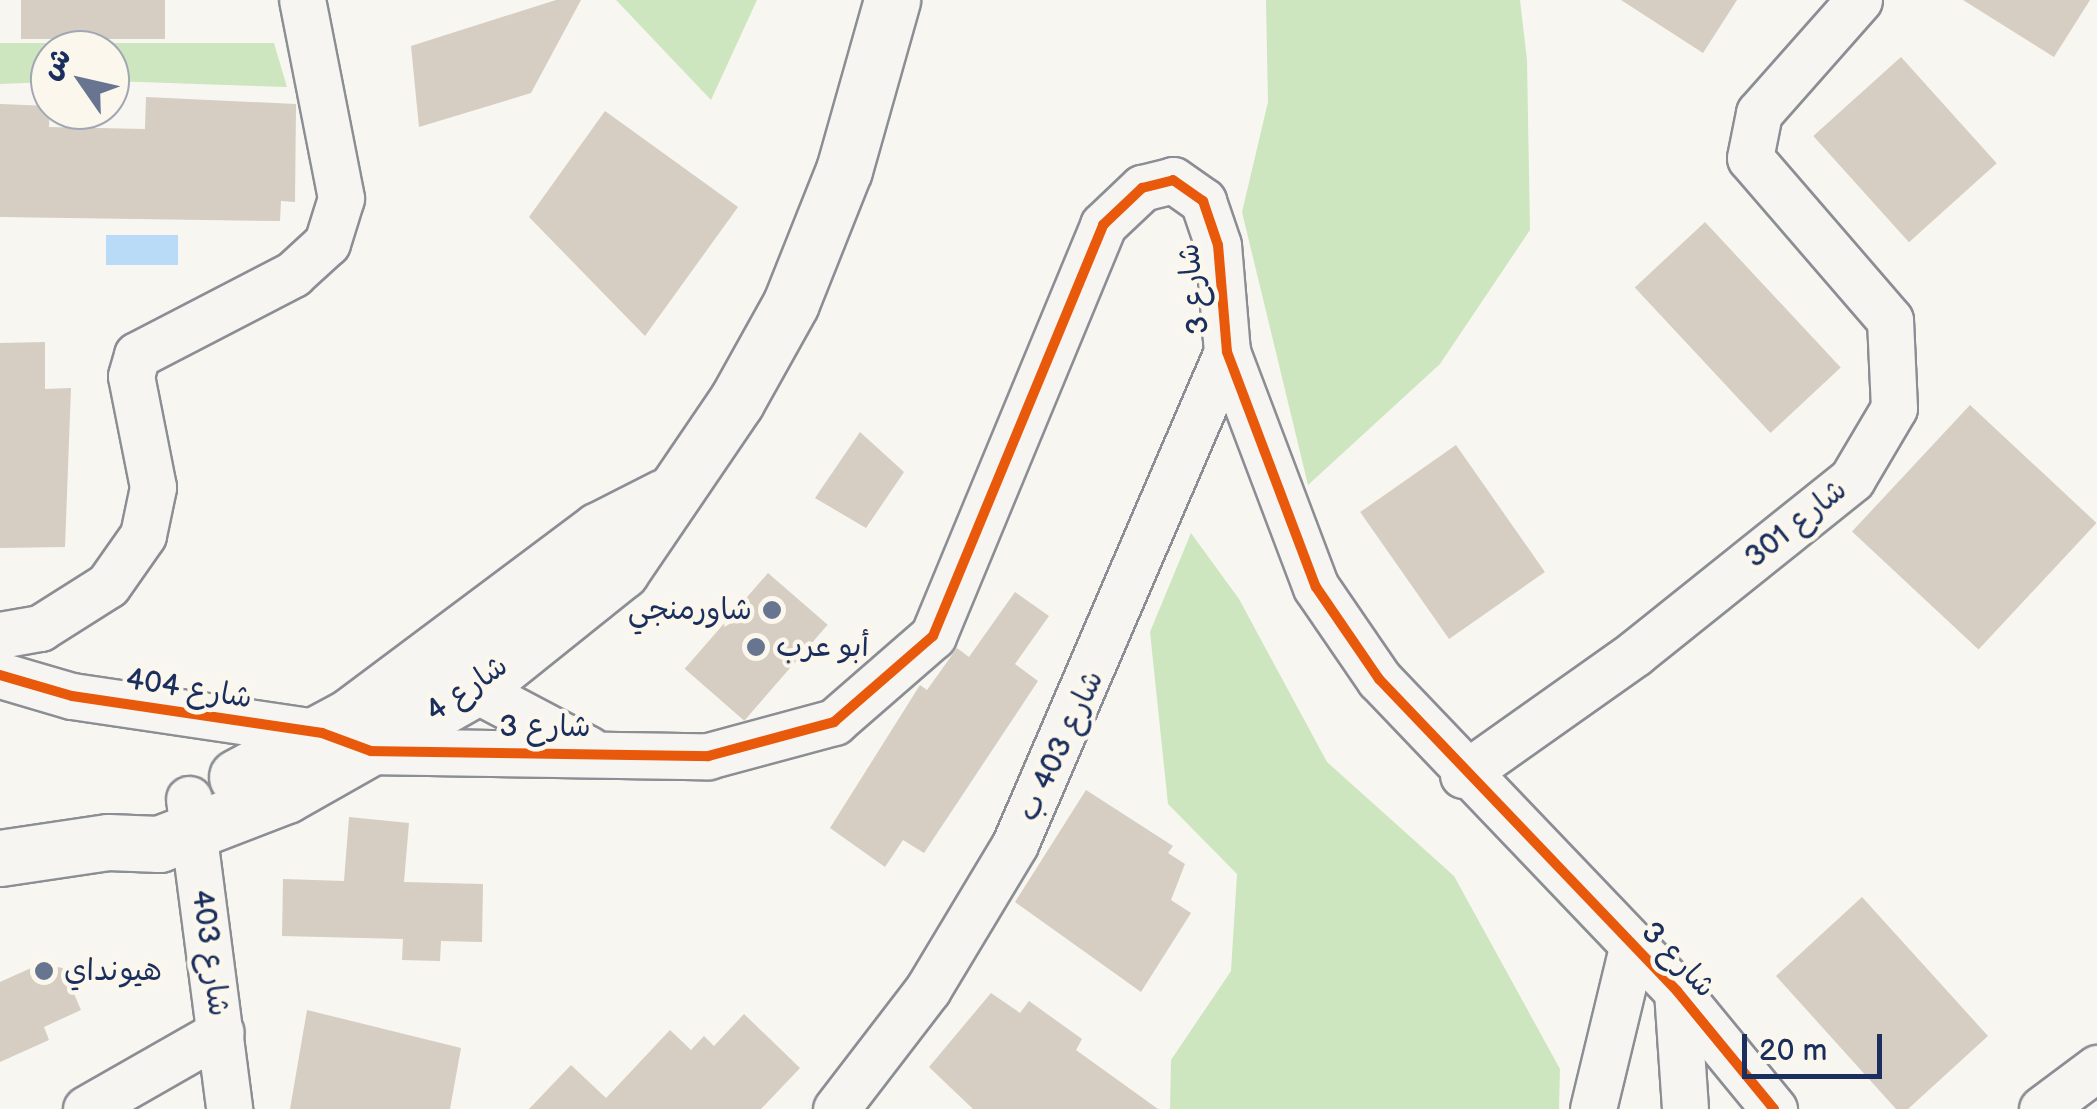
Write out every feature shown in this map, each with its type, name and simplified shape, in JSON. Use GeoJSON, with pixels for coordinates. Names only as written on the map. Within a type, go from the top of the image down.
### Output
{"type":"FeatureCollection","features":[{"type":"Feature","properties":{"kind":"main road","name":"شارع 4"},"geometry":{"type":"LineString","coordinates":[[2,866],[108,842],[188,817],[347,742],[621,571],[664,498],[736,402],[791,303],[844,170],[892,0]]}},
{"type":"Feature","properties":{"kind":"street"},"geometry":{"type":"LineString","coordinates":[[0,634],[40,628],[108,584],[143,535],[153,487],[131,376],[137,354],[293,274],[327,242],[341,198],[302,0]]}},
{"type":"Feature","properties":{"kind":"street","name":"شارع 301"},"geometry":{"type":"LineString","coordinates":[[1464,775],[1822,504],[1877,443],[1894,408],[1890,320],[1750,158],[1749,137],[1858,0]]}},
{"type":"Feature","properties":{"kind":"street","name":"شارع 3"},"geometry":{"type":"LineString","coordinates":[[347,742],[708,756],[764,747],[834,722],[933,636],[1103,225],[1142,188],[1173,180],[1203,201],[1218,244],[1227,352],[1316,587],[1379,680],[1464,775],[1677,991],[1774,1109]]}},
{"type":"Feature","properties":{"kind":"street","name":"شارع 403 ب"},"geometry":{"type":"LineString","coordinates":[[836,1109],[928,989],[1015,844],[1227,352]]}},
{"type":"Feature","properties":{"kind":"street","name":"شارع 404"},"geometry":{"type":"LineString","coordinates":[[0,675],[72,696],[347,742]]}},
{"type":"Feature","properties":{"kind":"street","name":"شارع 3"},"geometry":{"type":"LineString","coordinates":[[451,676],[594,752]]}},
{"type":"Feature","properties":{"kind":"street","name":"شارع 403"},"geometry":{"type":"LineString","coordinates":[[188,817],[229,1109]]}},
{"type":"Feature","properties":{"kind":"street"},"geometry":{"type":"LineString","coordinates":[[1593,1109],[1632,948]]}},
{"type":"Feature","properties":{"kind":"street"},"geometry":{"type":"LineString","coordinates":[[1677,991],[1685,1109]]}},
{"type":"Feature","properties":{"kind":"street"},"geometry":{"type":"LineString","coordinates":[[86,1109],[221,1032]]}},
{"type":"Feature","properties":{"kind":"street"},"geometry":{"type":"LineString","coordinates":[[2042,1109],[2097,1068]]}},
{"type":"Feature","properties":{"kind":"green space"},"geometry":{"type":"Polygon","coordinates":[[[616,0],[757,0],[711,100],[616,0]]]}},
{"type":"Feature","properties":{"kind":"green space"},"geometry":{"type":"Polygon","coordinates":[[[1266,0],[1520,0],[1527,60],[1530,230],[1440,364],[1308,485],[1242,212],[1268,102],[1266,0]]]}},
{"type":"Feature","properties":{"kind":"green space"},"geometry":{"type":"Polygon","coordinates":[[[0,43],[30,43],[30,83],[0,84],[0,43]]]}},
{"type":"Feature","properties":{"kind":"green space"},"geometry":{"type":"Polygon","coordinates":[[[130,43],[274,43],[287,87],[130,82],[130,43]]]}},
{"type":"Feature","properties":{"kind":"green space"},"geometry":{"type":"Polygon","coordinates":[[[1191,533],[1239,599],[1327,762],[1454,876],[1560,1069],[1559,1109],[1170,1109],[1171,1060],[1231,971],[1237,874],[1168,804],[1150,632],[1191,533]]]}},
{"type":"Feature","properties":{"kind":"water"},"geometry":{"type":"Polygon","coordinates":[[[106,235],[178,235],[178,265],[106,265],[106,235]]]}},
{"type":"Feature","properties":{"kind":"building"},"geometry":{"type":"Polygon","coordinates":[[[21,0],[165,0],[165,39],[130,39],[130,30],[30,30],[30,39],[21,39],[21,0]]]}},
{"type":"Feature","properties":{"kind":"building"},"geometry":{"type":"Polygon","coordinates":[[[556,0],[581,0],[531,93],[419,127],[411,46],[556,0]]]}},
{"type":"Feature","properties":{"kind":"building"},"geometry":{"type":"Polygon","coordinates":[[[1621,0],[1737,0],[1703,53],[1621,0]]]}},
{"type":"Feature","properties":{"kind":"building"},"geometry":{"type":"Polygon","coordinates":[[[1963,0],[2090,0],[2054,57],[1963,0]]]}},
{"type":"Feature","properties":{"kind":"building"},"geometry":{"type":"Polygon","coordinates":[[[1901,57],[1997,163],[1909,242],[1813,136],[1901,57]]]}},
{"type":"Feature","properties":{"kind":"building"},"geometry":{"type":"Polygon","coordinates":[[[146,97],[296,104],[295,202],[281,201],[280,221],[0,217],[0,104],[30,105],[30,130],[145,129],[146,97]]]}},
{"type":"Feature","properties":{"kind":"building"},"geometry":{"type":"Polygon","coordinates":[[[605,111],[738,207],[645,336],[529,217],[605,111]]]}},
{"type":"Feature","properties":{"kind":"building"},"geometry":{"type":"Polygon","coordinates":[[[1705,222],[1841,368],[1771,433],[1635,287],[1705,222]]]}},
{"type":"Feature","properties":{"kind":"building"},"geometry":{"type":"Polygon","coordinates":[[[45,342],[45,389],[71,388],[65,547],[0,548],[0,343],[45,342]]]}},
{"type":"Feature","properties":{"kind":"building"},"geometry":{"type":"Polygon","coordinates":[[[1970,405],[2097,523],[1979,650],[1852,532],[1970,405]]]}},
{"type":"Feature","properties":{"kind":"building"},"geometry":{"type":"Polygon","coordinates":[[[860,432],[904,472],[866,528],[815,498],[860,432]]]}},
{"type":"Feature","properties":{"kind":"building"},"geometry":{"type":"Polygon","coordinates":[[[1456,445],[1545,572],[1449,639],[1360,512],[1456,445]]]}},
{"type":"Feature","properties":{"kind":"building","name":"أبو عرب"},"geometry":{"type":"Polygon","coordinates":[[[768,573],[828,625],[744,721],[685,669],[768,573]]]}},
{"type":"Feature","properties":{"kind":"building"},"geometry":{"type":"Polygon","coordinates":[[[1015,592],[1049,616],[1015,664],[1038,681],[924,853],[903,840],[885,867],[830,828],[920,685],[927,690],[957,648],[969,657],[1015,592]]]}},
{"type":"Feature","properties":{"kind":"building"},"geometry":{"type":"Polygon","coordinates":[[[1086,790],[1173,846],[1168,853],[1185,864],[1171,900],[1191,913],[1141,992],[1015,902],[1086,790]]]}},
{"type":"Feature","properties":{"kind":"building"},"geometry":{"type":"Polygon","coordinates":[[[349,817],[409,823],[404,882],[483,884],[482,942],[441,941],[440,961],[402,960],[403,939],[282,936],[283,879],[344,881],[349,817]]]}},
{"type":"Feature","properties":{"kind":"building"},"geometry":{"type":"Polygon","coordinates":[[[1862,897],[1988,1036],[1908,1109],[1896,1109],[1776,976],[1862,897]]]}},
{"type":"Feature","properties":{"kind":"building"},"geometry":{"type":"Polygon","coordinates":[[[40,964],[63,968],[81,1010],[44,1027],[49,1040],[0,1062],[0,982],[40,964]]]}},
{"type":"Feature","properties":{"kind":"building"},"geometry":{"type":"Polygon","coordinates":[[[991,993],[1020,1013],[1029,1001],[1082,1039],[1076,1050],[1158,1109],[973,1109],[929,1067],[991,993]]]}},
{"type":"Feature","properties":{"kind":"building"},"geometry":{"type":"Polygon","coordinates":[[[307,1010],[461,1048],[450,1109],[290,1109],[307,1010]]]}},
{"type":"Feature","properties":{"kind":"building"},"geometry":{"type":"Polygon","coordinates":[[[744,1014],[800,1068],[761,1109],[529,1109],[571,1065],[606,1098],[670,1030],[691,1050],[704,1036],[714,1046],[744,1014]]]}},
{"type":"Feature","properties":{"kind":"cycle path"},"geometry":{"type":"LineString","coordinates":[[0,675],[72,696],[322,733],[371,751],[708,756],[834,722],[933,636],[1103,225],[1142,188],[1173,180],[1203,201],[1218,245],[1227,352],[1316,587],[1379,679],[1677,991],[1774,1109]]}},
{"type":"Feature","properties":{"kind":"place","name":"شاورمنجي"},"geometry":{"type":"Point","coordinates":[772,610]}},
{"type":"Feature","properties":{"kind":"place","name":"أبو عرب"},"geometry":{"type":"Point","coordinates":[756,647]}},
{"type":"Feature","properties":{"kind":"place","name":"هيونداي"},"geometry":{"type":"Point","coordinates":[44,971]}}]}
